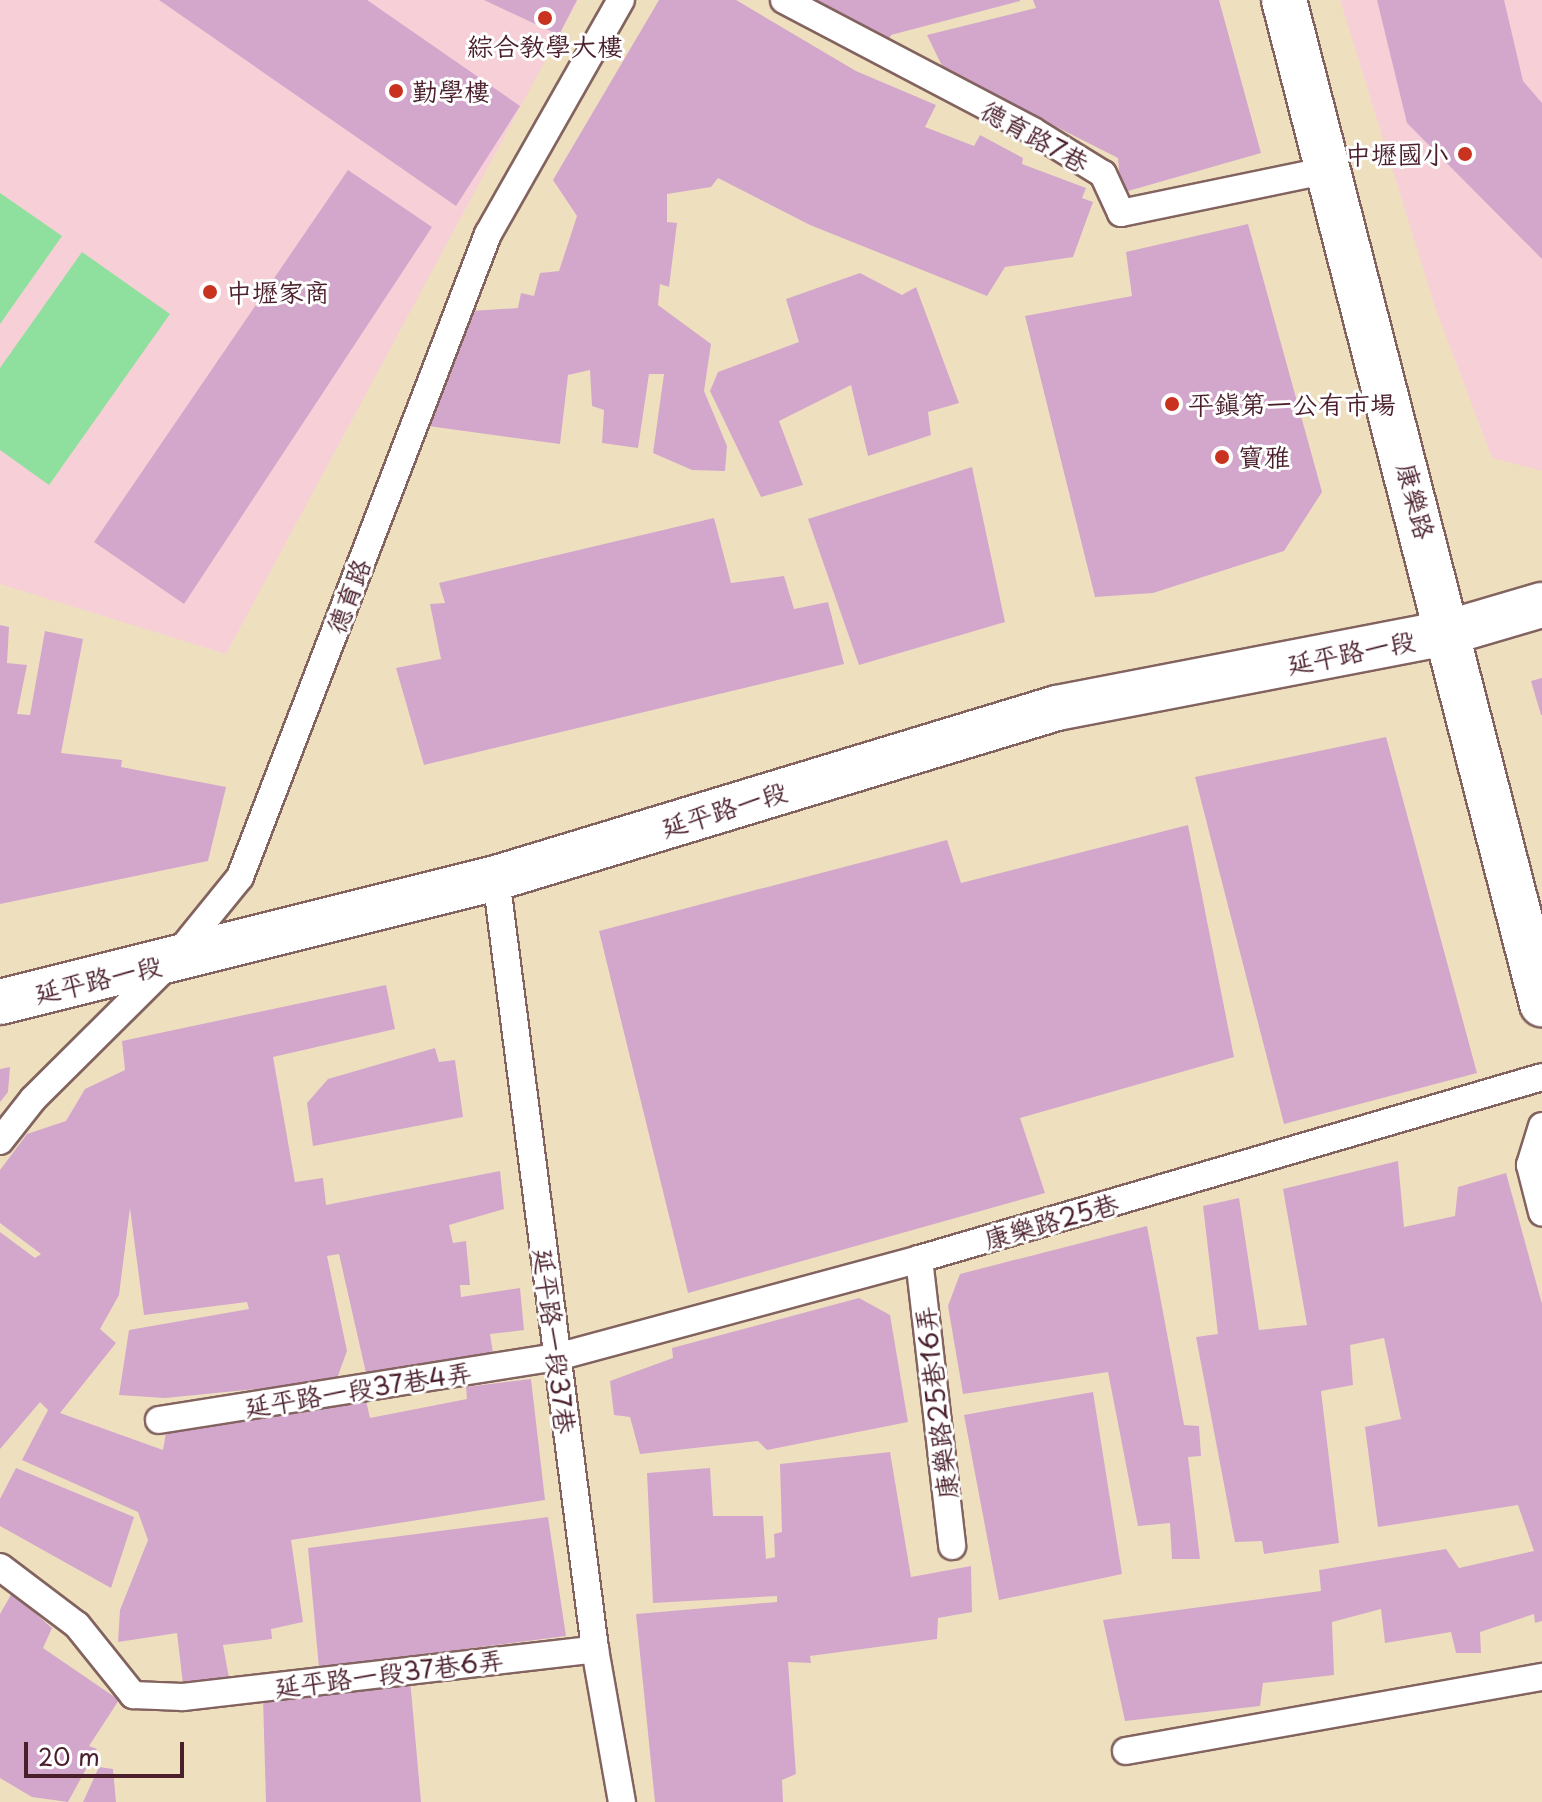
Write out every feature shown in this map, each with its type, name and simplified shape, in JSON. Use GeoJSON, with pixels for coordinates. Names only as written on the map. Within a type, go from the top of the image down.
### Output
{"type":"FeatureCollection","features":[{"type":"Feature","properties":{"kind":"main road","name":"康樂路"},"geometry":{"type":"LineString","coordinates":[[1284,0],[1450,632],[1542,1004]]}},
{"type":"Feature","properties":{"kind":"main road","name":"延平路一段"},"geometry":{"type":"LineString","coordinates":[[0,1002],[171,962],[496,878],[1057,708],[1450,632],[1542,605]]}},
{"type":"Feature","properties":{"kind":"lane","name":"德育路"},"geometry":{"type":"LineString","coordinates":[[0,1141],[33,1099],[171,962],[240,877],[488,234],[621,0]]}},
{"type":"Feature","properties":{"kind":"lane","name":"德育路7巷"},"geometry":{"type":"LineString","coordinates":[[784,0],[1033,131],[1103,174],[1121,213],[1329,170]]}},
{"type":"Feature","properties":{"kind":"lane","name":"延平路一段37巷"},"geometry":{"type":"LineString","coordinates":[[496,878],[595,1649],[622,1802]]}},
{"type":"Feature","properties":{"kind":"lane","name":"康樂路25巷"},"geometry":{"type":"LineString","coordinates":[[557,1357],[919,1259],[1542,1077]]}},
{"type":"Feature","properties":{"kind":"lane"},"geometry":{"type":"LineString","coordinates":[[1542,1126],[1530,1165],[1542,1212]]}},
{"type":"Feature","properties":{"kind":"lane","name":"康樂路25巷16弄"},"geometry":{"type":"LineString","coordinates":[[919,1259],[952,1546]]}},
{"type":"Feature","properties":{"kind":"lane","name":"延平路一段37巷4弄"},"geometry":{"type":"LineString","coordinates":[[159,1420],[557,1357]]}},
{"type":"Feature","properties":{"kind":"lane","name":"延平路一段37巷6弄"},"geometry":{"type":"LineString","coordinates":[[0,1567],[77,1625],[133,1695],[183,1697],[595,1649]]}},
{"type":"Feature","properties":{"kind":"lane"},"geometry":{"type":"LineString","coordinates":[[1126,1751],[1542,1677]]}},
{"type":"Feature","properties":{"kind":"shaded area","name":"中壢家商"},"geometry":{"type":"Polygon","coordinates":[[[0,0],[578,0],[226,654],[0,584],[0,0]]]}},
{"type":"Feature","properties":{"kind":"shaded area","name":"中壢國小"},"geometry":{"type":"Polygon","coordinates":[[[1340,0],[1542,0],[1542,471],[1492,458],[1435,307],[1340,0]]]}},
{"type":"Feature","properties":{"kind":"green space"},"geometry":{"type":"Polygon","coordinates":[[[0,193],[62,236],[0,324],[0,193]]]}},
{"type":"Feature","properties":{"kind":"green space"},"geometry":{"type":"Polygon","coordinates":[[[82,252],[170,314],[49,485],[0,450],[0,368],[82,252]]]}},
{"type":"Feature","properties":{"kind":"building","name":"勤學樓"},"geometry":{"type":"Polygon","coordinates":[[[159,0],[367,0],[520,106],[456,206],[159,0]]]}},
{"type":"Feature","properties":{"kind":"building","name":"綜合教學大樓"},"geometry":{"type":"Polygon","coordinates":[[[484,0],[577,0],[559,35],[484,0]]]}},
{"type":"Feature","properties":{"kind":"building"},"geometry":{"type":"Polygon","coordinates":[[[659,0],[736,0],[856,71],[936,105],[925,127],[974,146],[980,135],[1023,158],[1022,164],[1086,188],[1082,198],[1093,202],[1073,257],[1005,267],[987,296],[810,225],[718,178],[711,187],[667,194],[667,222],[677,223],[669,287],[660,284],[658,305],[711,344],[704,391],[727,446],[725,471],[692,470],[653,453],[664,374],[649,374],[638,448],[602,443],[604,410],[592,406],[590,370],[568,375],[560,444],[428,426],[471,311],[518,308],[521,293],[534,296],[540,273],[559,271],[577,216],[553,180],[659,0]]]}},
{"type":"Feature","properties":{"kind":"building"},"geometry":{"type":"Polygon","coordinates":[[[802,0],[1020,1],[891,35],[885,48],[802,0]]]}},
{"type":"Feature","properties":{"kind":"building"},"geometry":{"type":"Polygon","coordinates":[[[1033,0],[1219,0],[1261,153],[1121,193],[1118,158],[944,70],[927,35],[1036,8],[1033,0]]]}},
{"type":"Feature","properties":{"kind":"building"},"geometry":{"type":"Polygon","coordinates":[[[1377,0],[1504,0],[1523,81],[1542,103],[1542,259],[1407,123],[1377,0]]]}},
{"type":"Feature","properties":{"kind":"building"},"geometry":{"type":"Polygon","coordinates":[[[348,170],[432,227],[184,604],[94,542],[348,170]]]}},
{"type":"Feature","properties":{"kind":"building","name":"平鎮第一公有市場"},"geometry":{"type":"Polygon","coordinates":[[[1248,224],[1322,492],[1284,551],[1153,593],[1095,597],[1025,316],[1132,296],[1126,252],[1248,224]]]}},
{"type":"Feature","properties":{"kind":"building"},"geometry":{"type":"Polygon","coordinates":[[[860,273],[902,295],[916,287],[959,403],[928,412],[931,435],[868,456],[851,385],[779,421],[803,485],[761,497],[710,391],[718,372],[799,342],[786,299],[860,273]]]}},
{"type":"Feature","properties":{"kind":"building"},"geometry":{"type":"Polygon","coordinates":[[[972,467],[1005,622],[859,665],[808,519],[972,467]]]}},
{"type":"Feature","properties":{"kind":"building"},"geometry":{"type":"Polygon","coordinates":[[[714,518],[731,583],[784,576],[794,609],[828,602],[844,664],[424,765],[396,668],[441,659],[430,604],[445,603],[439,583],[714,518]]]}},
{"type":"Feature","properties":{"kind":"building"},"geometry":{"type":"Polygon","coordinates":[[[0,625],[9,627],[7,663],[27,665],[17,714],[30,715],[45,631],[83,639],[61,753],[122,760],[121,767],[226,787],[208,861],[0,904],[0,625]]]}},
{"type":"Feature","properties":{"kind":"building"},"geometry":{"type":"Polygon","coordinates":[[[1542,678],[1542,715],[1541,715],[1531,681],[1542,678]]]}},
{"type":"Feature","properties":{"kind":"building"},"geometry":{"type":"Polygon","coordinates":[[[1386,737],[1477,1073],[1284,1124],[1195,777],[1386,737]]]}},
{"type":"Feature","properties":{"kind":"building"},"geometry":{"type":"Polygon","coordinates":[[[1188,825],[1234,1057],[1020,1118],[1045,1193],[688,1293],[599,931],[947,840],[961,883],[1188,825]]]}},
{"type":"Feature","properties":{"kind":"building"},"geometry":{"type":"Polygon","coordinates":[[[386,985],[395,1029],[273,1057],[295,1182],[323,1178],[326,1205],[500,1171],[504,1209],[449,1225],[453,1243],[466,1241],[470,1285],[460,1285],[461,1297],[520,1288],[524,1330],[490,1334],[493,1353],[366,1373],[339,1254],[327,1256],[347,1351],[336,1381],[165,1398],[119,1395],[129,1330],[249,1309],[247,1302],[144,1315],[130,1208],[119,1295],[100,1329],[116,1343],[60,1413],[163,1450],[167,1427],[365,1396],[370,1418],[467,1399],[466,1387],[531,1379],[545,1500],[291,1540],[303,1622],[271,1629],[272,1639],[223,1645],[229,1678],[183,1684],[177,1633],[118,1642],[120,1610],[148,1540],[138,1512],[22,1460],[48,1410],[40,1402],[0,1449],[0,1232],[35,1258],[41,1254],[0,1223],[0,1170],[27,1134],[66,1121],[85,1089],[125,1070],[122,1041],[386,985]]]}},
{"type":"Feature","properties":{"kind":"building"},"geometry":{"type":"Polygon","coordinates":[[[435,1048],[439,1062],[455,1060],[463,1117],[313,1146],[307,1103],[328,1079],[435,1048]]]}},
{"type":"Feature","properties":{"kind":"building"},"geometry":{"type":"Polygon","coordinates":[[[10,1067],[8,1092],[0,1102],[0,1069],[10,1067]]]}},
{"type":"Feature","properties":{"kind":"building"},"geometry":{"type":"Polygon","coordinates":[[[1398,1161],[1404,1227],[1455,1216],[1458,1187],[1506,1173],[1542,1304],[1542,1621],[1535,1623],[1534,1614],[1480,1632],[1481,1653],[1456,1653],[1451,1632],[1385,1643],[1381,1609],[1332,1622],[1334,1675],[1263,1683],[1260,1706],[1125,1721],[1103,1620],[1321,1591],[1319,1570],[1446,1549],[1459,1568],[1534,1551],[1518,1505],[1378,1527],[1365,1427],[1401,1419],[1384,1338],[1350,1345],[1353,1385],[1321,1391],[1339,1543],[1264,1554],[1262,1541],[1235,1542],[1196,1337],[1218,1334],[1203,1206],[1239,1198],[1259,1330],[1307,1325],[1283,1189],[1398,1161]]]}},
{"type":"Feature","properties":{"kind":"building"},"geometry":{"type":"Polygon","coordinates":[[[1147,1226],[1184,1425],[1199,1426],[1201,1456],[1188,1457],[1200,1559],[1172,1559],[1170,1523],[1138,1526],[1108,1372],[963,1394],[948,1306],[960,1274],[1147,1226]]]}},
{"type":"Feature","properties":{"kind":"building"},"geometry":{"type":"Polygon","coordinates":[[[859,1298],[890,1315],[908,1422],[767,1450],[758,1441],[640,1454],[630,1417],[614,1415],[610,1381],[673,1358],[672,1348],[859,1298]]]}},
{"type":"Feature","properties":{"kind":"building"},"geometry":{"type":"Polygon","coordinates":[[[1093,1392],[1122,1574],[999,1600],[964,1415],[1093,1392]]]}},
{"type":"Feature","properties":{"kind":"building"},"geometry":{"type":"Polygon","coordinates":[[[890,1452],[911,1577],[971,1566],[972,1612],[938,1618],[937,1639],[810,1656],[811,1663],[788,1662],[796,1774],[782,1780],[783,1802],[655,1802],[636,1614],[777,1602],[777,1596],[653,1603],[647,1473],[710,1468],[713,1516],[763,1516],[766,1559],[775,1557],[774,1534],[782,1532],[780,1464],[890,1452]]]}},
{"type":"Feature","properties":{"kind":"building"},"geometry":{"type":"Polygon","coordinates":[[[16,1468],[134,1517],[111,1588],[0,1526],[0,1499],[16,1468]]]}},
{"type":"Feature","properties":{"kind":"building"},"geometry":{"type":"Polygon","coordinates":[[[548,1517],[566,1636],[319,1668],[308,1548],[548,1517]]]}},
{"type":"Feature","properties":{"kind":"building"},"geometry":{"type":"Polygon","coordinates":[[[12,1593],[52,1628],[43,1648],[119,1700],[89,1746],[97,1749],[68,1802],[32,1797],[0,1778],[0,1614],[12,1593]]]}},
{"type":"Feature","properties":{"kind":"building"},"geometry":{"type":"Polygon","coordinates":[[[410,1679],[421,1802],[266,1802],[263,1698],[410,1679]]]}},
{"type":"Feature","properties":{"kind":"building"},"geometry":{"type":"Polygon","coordinates":[[[99,1767],[113,1769],[116,1802],[83,1802],[99,1767]]]}},
{"type":"Feature","properties":{"kind":"place","name":"綜合教學大樓"},"geometry":{"type":"Point","coordinates":[545,18]}},
{"type":"Feature","properties":{"kind":"place","name":"勤學樓"},"geometry":{"type":"Point","coordinates":[396,91]}},
{"type":"Feature","properties":{"kind":"place","name":"中壢國小"},"geometry":{"type":"Point","coordinates":[1465,154]}},
{"type":"Feature","properties":{"kind":"place","name":"中壢家商"},"geometry":{"type":"Point","coordinates":[210,292]}},
{"type":"Feature","properties":{"kind":"place","name":"平鎮第一公有市場"},"geometry":{"type":"Point","coordinates":[1172,404]}},
{"type":"Feature","properties":{"kind":"place","name":"寶雅"},"geometry":{"type":"Point","coordinates":[1222,457]}}]}
